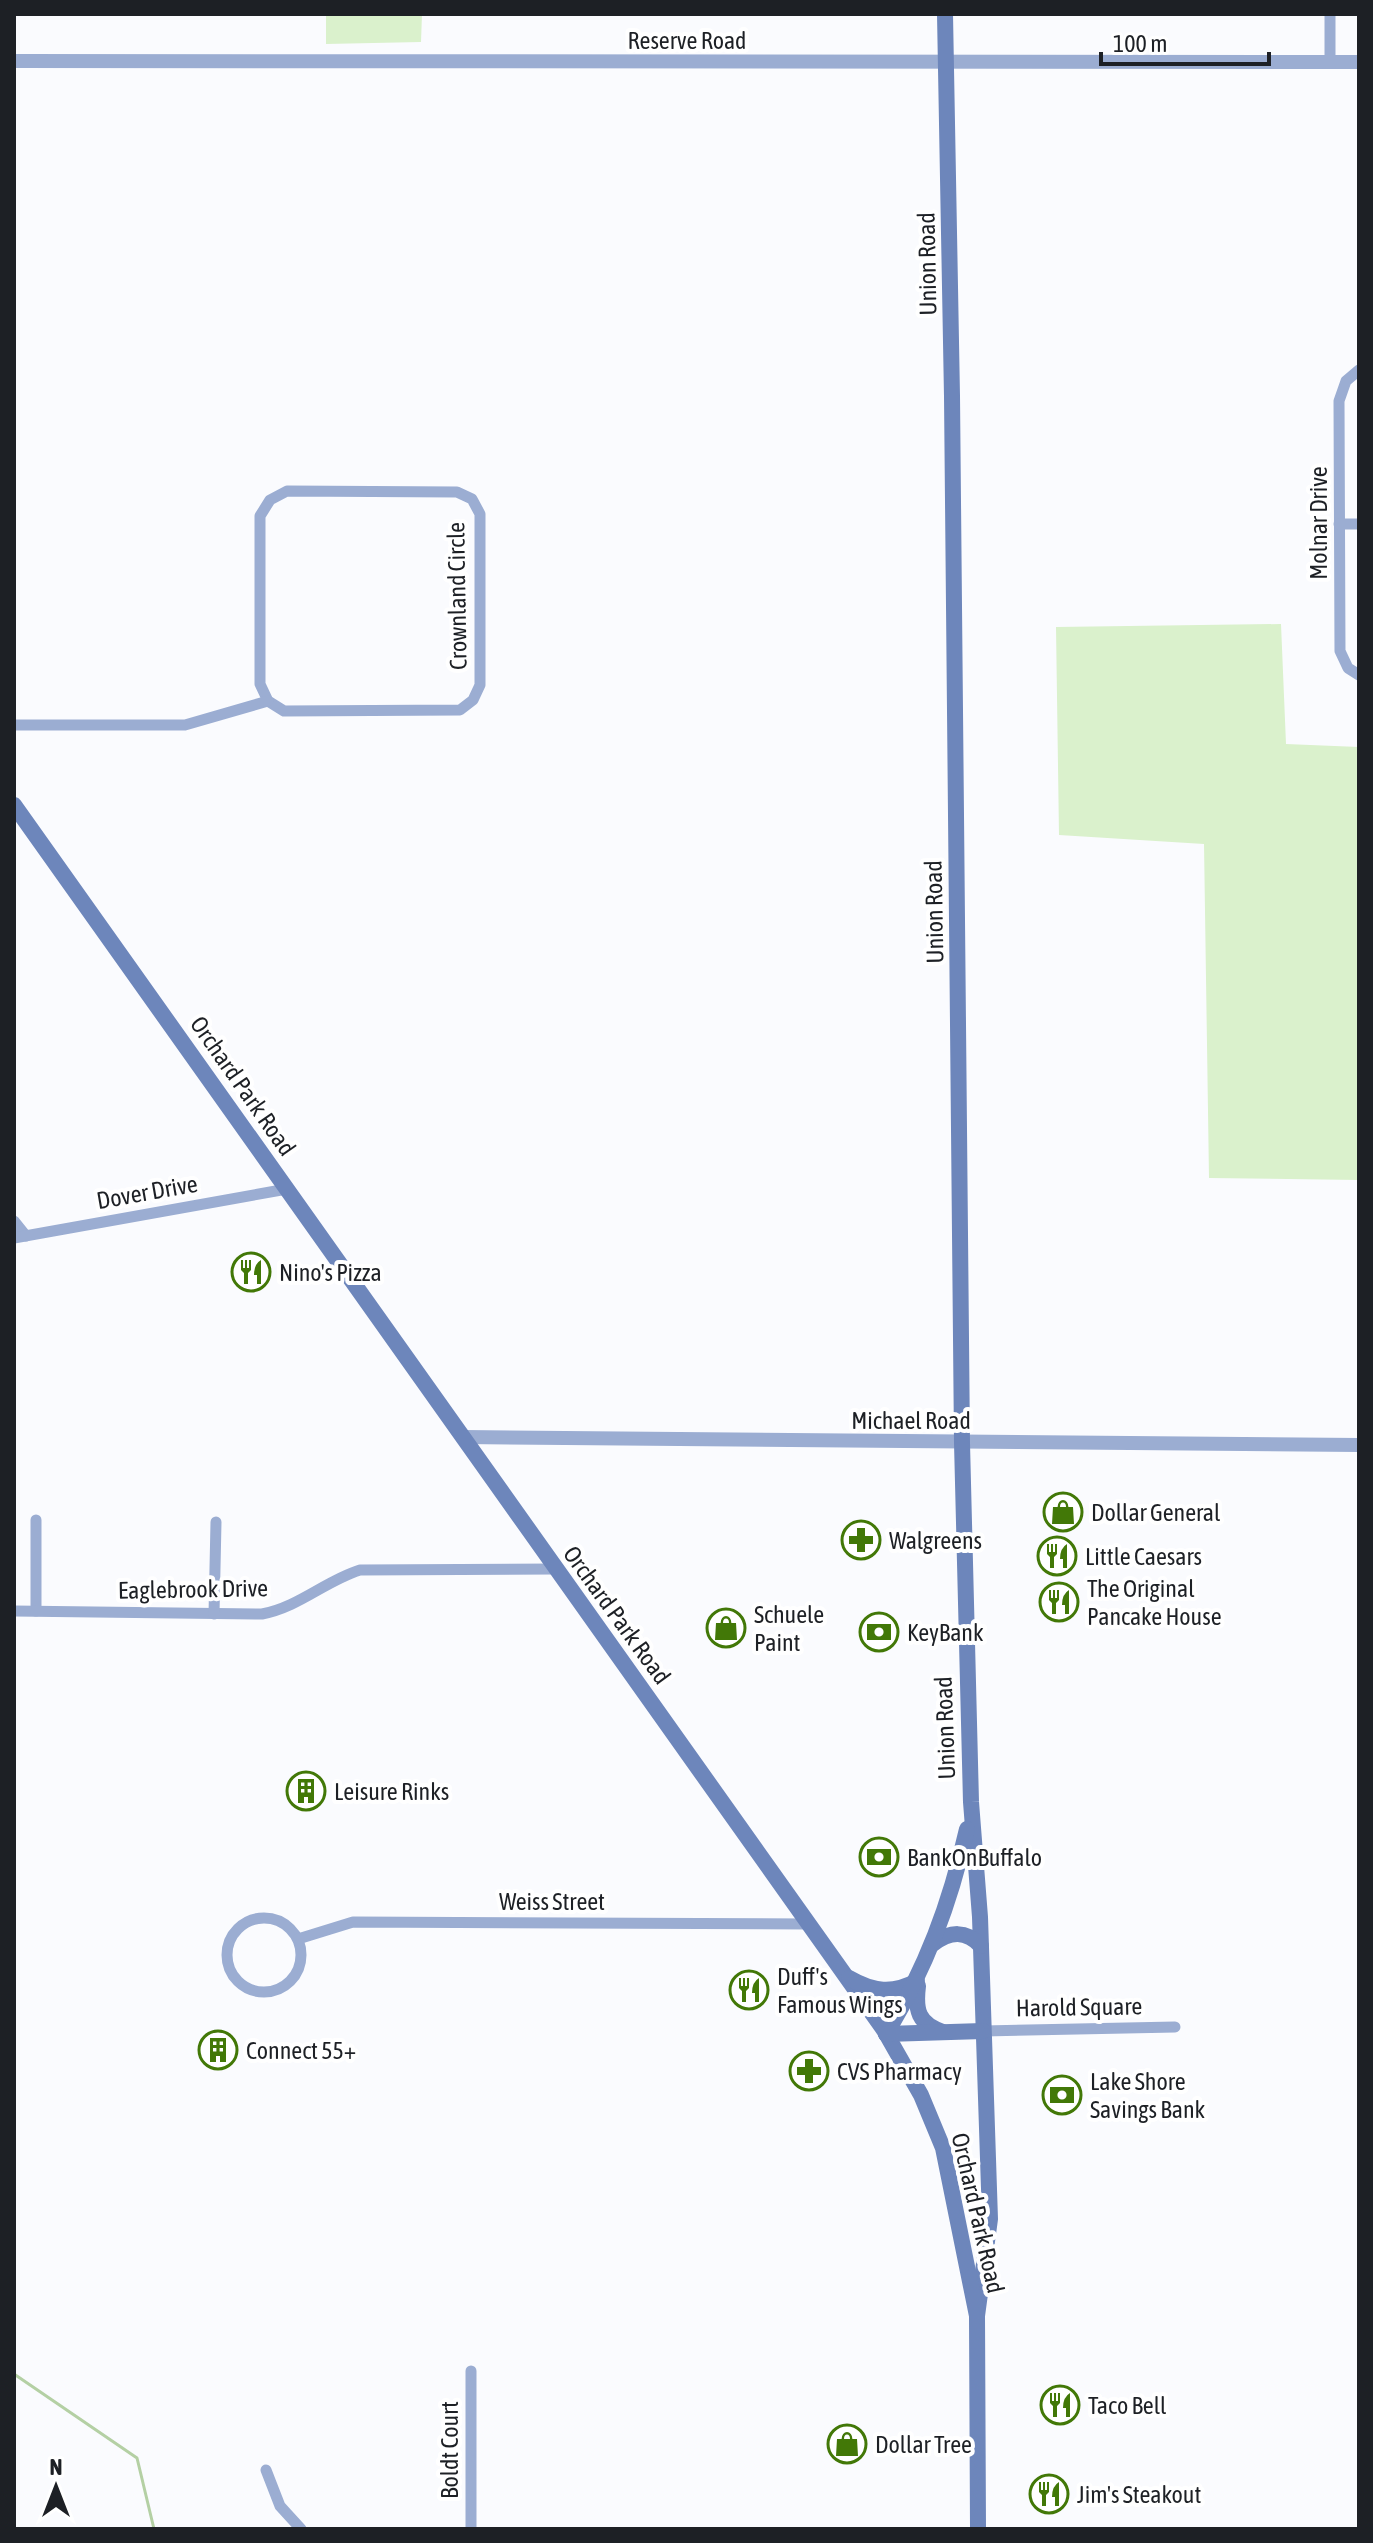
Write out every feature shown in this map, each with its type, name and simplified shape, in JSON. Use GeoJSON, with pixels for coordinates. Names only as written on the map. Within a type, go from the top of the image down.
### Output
{"type":"FeatureCollection","features":[{"type":"Feature","properties":{"kind":"main road","name":"Union Road"},"geometry":{"type":"LineString","coordinates":[[945,14],[948,62],[962,1443],[971,1810],[981,1946],[990,2219],[977,2316]]}},
{"type":"Feature","properties":{"kind":"main road","name":"Orchard Park Road"},"geometry":{"type":"LineString","coordinates":[[14,805],[845,1975],[886,2034],[921,2095],[943,2148],[977,2316],[978,2529]]}},
{"type":"Feature","properties":{"kind":"main road","name":"Union Road"},"geometry":{"type":"LineString","coordinates":[[886,2034],[919,1980],[933,1944],[961,1862],[971,1810]]}},
{"type":"Feature","properties":{"kind":"main road"},"geometry":{"type":"LineString","coordinates":[[933,1944],[942,1936],[960,1934],[972,1937],[981,1946]]}},
{"type":"Feature","properties":{"kind":"main road"},"geometry":{"type":"LineString","coordinates":[[845,1975],[864,1986],[883,1991],[902,1989],[919,1980]]}},
{"type":"Feature","properties":{"kind":"main road"},"geometry":{"type":"LineString","coordinates":[[919,1980],[917,2011],[921,2020],[949,2034]]}},
{"type":"Feature","properties":{"kind":"main road"},"geometry":{"type":"LineString","coordinates":[[886,2034],[983,2031]]}},
{"type":"Feature","properties":{"kind":"street"},"geometry":{"type":"LineString","coordinates":[[1330,14],[1330,62]]}},
{"type":"Feature","properties":{"kind":"street","name":"Reserve Road"},"geometry":{"type":"LineString","coordinates":[[14,61],[1359,62]]}},
{"type":"Feature","properties":{"kind":"street","name":"Molnar Drive"},"geometry":{"type":"LineString","coordinates":[[1359,370],[1346,381],[1339,401],[1340,651],[1348,668],[1359,675]]}},
{"type":"Feature","properties":{"kind":"street","name":"Crownland Circle"},"geometry":{"type":"LineString","coordinates":[[287,491],[457,492],[472,499],[480,514],[480,685],[473,700],[460,710],[284,711],[268,701],[260,684],[260,516],[270,500],[287,491]]}},
{"type":"Feature","properties":{"kind":"street"},"geometry":{"type":"LineString","coordinates":[[1339,524],[1359,524]]}},
{"type":"Feature","properties":{"kind":"street"},"geometry":{"type":"LineString","coordinates":[[14,725],[185,725],[268,701]]}},
{"type":"Feature","properties":{"kind":"street","name":"Dover Drive"},"geometry":{"type":"LineString","coordinates":[[20,1237],[287,1189]]}},
{"type":"Feature","properties":{"kind":"street"},"geometry":{"type":"LineString","coordinates":[[14,1221],[20,1237]]}},
{"type":"Feature","properties":{"kind":"street","name":"Michael Road"},"geometry":{"type":"LineString","coordinates":[[463,1437],[1359,1445]]}},
{"type":"Feature","properties":{"kind":"street"},"geometry":{"type":"LineString","coordinates":[[36,1520],[36,1611]]}},
{"type":"Feature","properties":{"kind":"street"},"geometry":{"type":"LineString","coordinates":[[214,1614],[216,1522]]}},
{"type":"Feature","properties":{"kind":"street","name":"Eaglebrook Drive"},"geometry":{"type":"LineString","coordinates":[[14,1611],[275,1612],[343,1575],[375,1568],[555,1569]]}},
{"type":"Feature","properties":{"kind":"street"},"geometry":{"type":"LineString","coordinates":[[263,1918],[277,1920],[290,1928],[298,1939],[299,1968],[292,1980],[280,1989],[266,1992],[252,1990],[231,1971],[227,1957],[229,1942],[249,1921],[263,1918]]}},
{"type":"Feature","properties":{"kind":"street","name":"Weiss Street"},"geometry":{"type":"LineString","coordinates":[[298,1939],[353,1922],[809,1924]]}},
{"type":"Feature","properties":{"kind":"street","name":"Harold Square"},"geometry":{"type":"LineString","coordinates":[[983,2031],[1175,2027]]}},
{"type":"Feature","properties":{"kind":"street","name":"Boldt Court"},"geometry":{"type":"LineString","coordinates":[[471,2371],[471,2529]]}},
{"type":"Feature","properties":{"kind":"street"},"geometry":{"type":"LineString","coordinates":[[266,2470],[280,2506],[301,2529]]}},
{"type":"Feature","properties":{"kind":"green space"},"geometry":{"type":"Polygon","coordinates":[[[326,14],[422,14],[421,42],[326,44],[326,14]]]}},
{"type":"Feature","properties":{"kind":"green space"},"geometry":{"type":"Polygon","coordinates":[[[1281,624],[1286,744],[1359,747],[1359,1180],[1209,1178],[1204,844],[1059,835],[1056,627],[1281,624]]]}},
{"type":"Feature","properties":{"kind":"waterway"},"geometry":{"type":"LineString","coordinates":[[14,2374],[137,2458],[154,2529]]}},
{"type":"Feature","properties":{"kind":"place","name":"Nino's Pizza"},"geometry":{"type":"Point","coordinates":[251,1272]}},
{"type":"Feature","properties":{"kind":"place","name":"Dollar General"},"geometry":{"type":"Point","coordinates":[1063,1512]}},
{"type":"Feature","properties":{"kind":"place","name":"Walgreens"},"geometry":{"type":"Point","coordinates":[861,1540]}},
{"type":"Feature","properties":{"kind":"place","name":"Little Caesars"},"geometry":{"type":"Point","coordinates":[1057,1556]}},
{"type":"Feature","properties":{"kind":"place","name":"The Original Pancake House"},"geometry":{"type":"Point","coordinates":[1059,1602]}},
{"type":"Feature","properties":{"kind":"place","name":"Schuele Paint"},"geometry":{"type":"Point","coordinates":[726,1628]}},
{"type":"Feature","properties":{"kind":"place","name":"KeyBank"},"geometry":{"type":"Point","coordinates":[879,1632]}},
{"type":"Feature","properties":{"kind":"place","name":"Leisure Rinks"},"geometry":{"type":"Point","coordinates":[306,1791]}},
{"type":"Feature","properties":{"kind":"place","name":"BankOnBuffalo"},"geometry":{"type":"Point","coordinates":[879,1857]}},
{"type":"Feature","properties":{"kind":"place","name":"Duff's Famous Wings"},"geometry":{"type":"Point","coordinates":[749,1990]}},
{"type":"Feature","properties":{"kind":"place","name":"Connect 55+"},"geometry":{"type":"Point","coordinates":[218,2050]}},
{"type":"Feature","properties":{"kind":"place","name":"CVS Pharmacy"},"geometry":{"type":"Point","coordinates":[809,2071]}},
{"type":"Feature","properties":{"kind":"place","name":"Lake Shore Savings Bank"},"geometry":{"type":"Point","coordinates":[1062,2095]}},
{"type":"Feature","properties":{"kind":"place","name":"Taco Bell"},"geometry":{"type":"Point","coordinates":[1060,2405]}},
{"type":"Feature","properties":{"kind":"place","name":"Dollar Tree"},"geometry":{"type":"Point","coordinates":[847,2444]}},
{"type":"Feature","properties":{"kind":"place","name":"Jim's Steakout"},"geometry":{"type":"Point","coordinates":[1049,2494]}}]}
